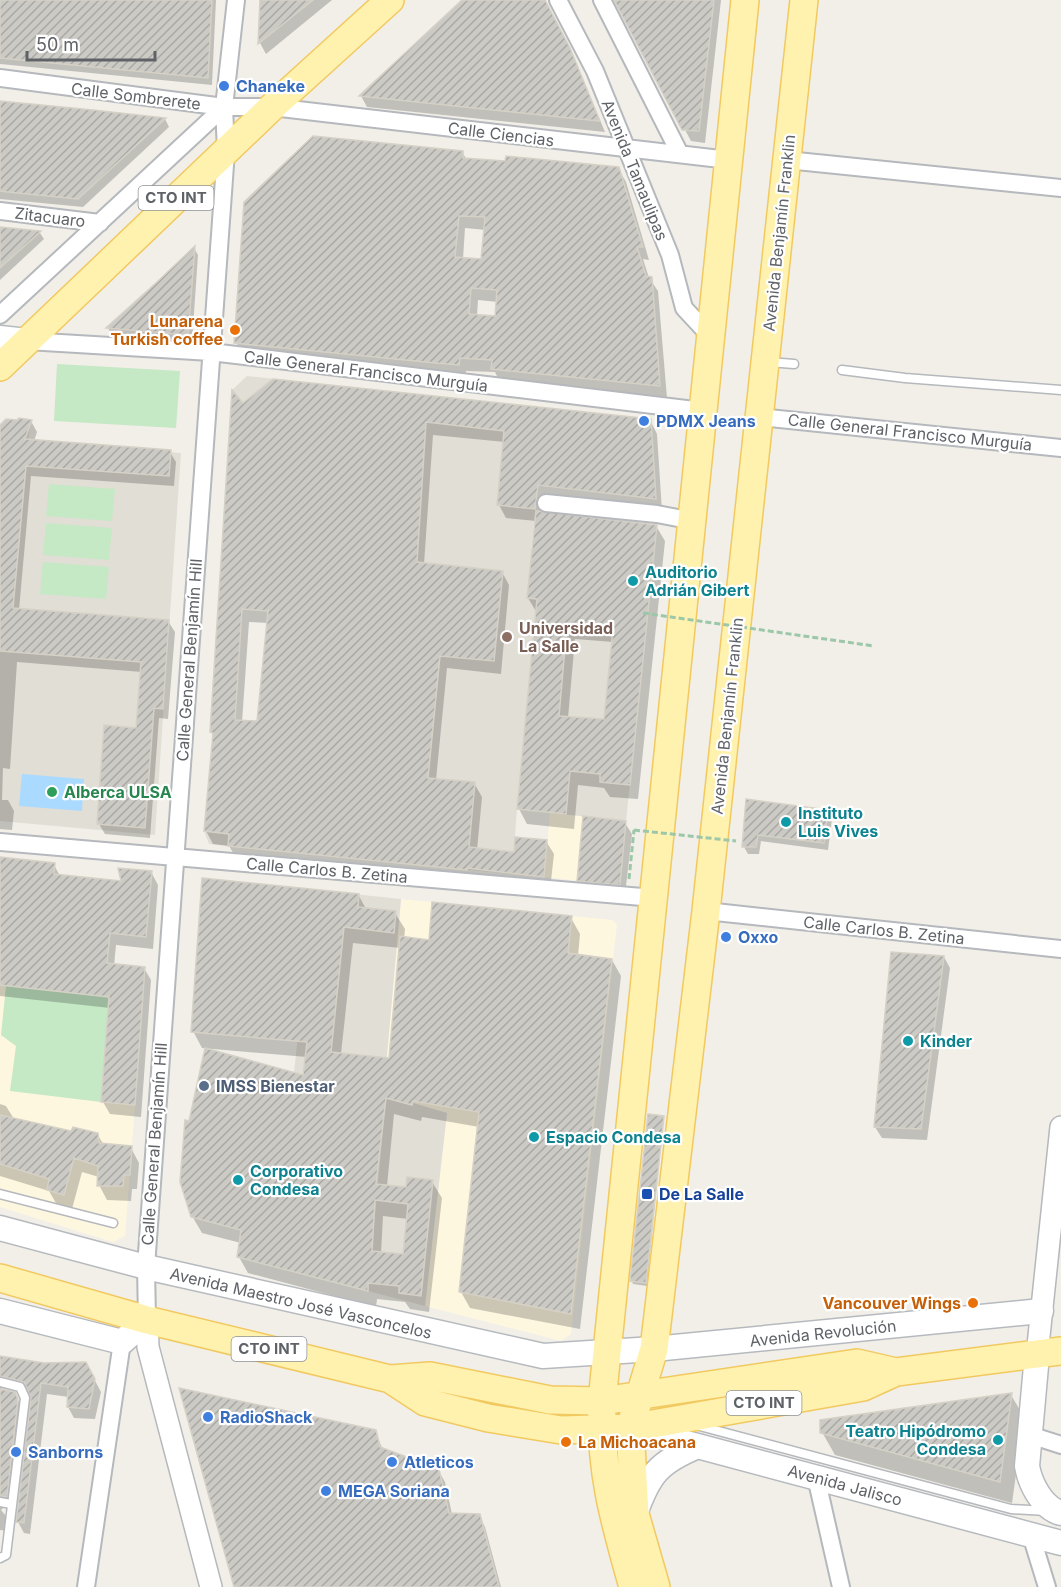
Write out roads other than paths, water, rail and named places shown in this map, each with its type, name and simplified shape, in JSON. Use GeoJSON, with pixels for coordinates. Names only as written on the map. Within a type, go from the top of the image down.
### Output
{"type":"FeatureCollection","features":[{"type":"Feature","properties":{"kind":"main road","name":"CTO INT"},"geometry":{"type":"LineString","coordinates":[[0,367],[272,107],[390,0]]}},
{"type":"Feature","properties":{"kind":"main road"},"geometry":{"type":"LineString","coordinates":[[633,1587],[608,1496],[601,1430],[605,1353],[654,898],[745,0]]}},
{"type":"Feature","properties":{"kind":"main road","name":"Avenida Benjamín Franklin"},"geometry":{"type":"LineString","coordinates":[[630,1428],[645,1398],[654,1349],[706,911],[804,0]]}},
{"type":"Feature","properties":{"kind":"main road"},"geometry":{"type":"LineString","coordinates":[[0,338],[27,341]]}},
{"type":"Feature","properties":{"kind":"main road","name":"Avenida Maestro José Vasconcelos"},"geometry":{"type":"LineString","coordinates":[[0,1228],[146,1267],[522,1354],[543,1356],[605,1353]]}},
{"type":"Feature","properties":{"kind":"main road","name":"CTO INT"},"geometry":{"type":"LineString","coordinates":[[0,1278],[147,1320],[390,1379],[430,1376],[550,1400],[602,1401]]}},
{"type":"Feature","properties":{"kind":"main road"},"geometry":{"type":"LineString","coordinates":[[0,1311],[122,1342],[147,1320]]}},
{"type":"Feature","properties":{"kind":"main road","name":"Avenida Revolución"},"geometry":{"type":"LineString","coordinates":[[605,1353],[1041,1311]]}},
{"type":"Feature","properties":{"kind":"main road"},"geometry":{"type":"LineString","coordinates":[[1049,1353],[1030,1435],[1027,1466],[1030,1481],[1041,1498],[1059,1512]]}},
{"type":"Feature","properties":{"kind":"main road","name":"Avenida Revolución"},"geometry":{"type":"LineString","coordinates":[[601,1430],[630,1428],[668,1416],[863,1387],[896,1372],[1049,1353]]}},
{"type":"Feature","properties":{"kind":"main road","name":"Avenida Revolución"},"geometry":{"type":"LineString","coordinates":[[602,1401],[645,1398],[857,1363],[896,1372]]}},
{"type":"Feature","properties":{"kind":"main road","name":"CTO INT"},"geometry":{"type":"LineString","coordinates":[[390,1379],[425,1402],[488,1418],[561,1430],[601,1430]]}},
{"type":"Feature","properties":{"kind":"main road"},"geometry":{"type":"LineString","coordinates":[[630,1428],[635,1514],[656,1587]]}},
{"type":"Feature","properties":{"kind":"main road","name":"Avenida Jalisco"},"geometry":{"type":"LineString","coordinates":[[630,1428],[1061,1543]]}},
{"type":"Feature","properties":{"kind":"main road"},"geometry":{"type":"LineString","coordinates":[[635,1514],[643,1490],[665,1461],[698,1446]]}},
{"type":"Feature","properties":{"kind":"street","name":"Calle General Benjamín Hill"},"geometry":{"type":"LineString","coordinates":[[147,1320],[146,1267],[226,151],[224,107],[236,0]]}},
{"type":"Feature","properties":{"kind":"street","name":"Avenida Tamaulipas"},"geometry":{"type":"LineString","coordinates":[[558,0],[595,70],[670,255],[684,308],[711,337]]}},
{"type":"Feature","properties":{"kind":"street"},"geometry":{"type":"LineString","coordinates":[[602,0],[680,154]]}},
{"type":"Feature","properties":{"kind":"street","name":"Calle Sombrerete"},"geometry":{"type":"LineString","coordinates":[[0,78],[224,107],[272,107]]}},
{"type":"Feature","properties":{"kind":"street"},"geometry":{"type":"LineString","coordinates":[[0,315],[224,107]]}},
{"type":"Feature","properties":{"kind":"street","name":"Calle Ciencias"},"geometry":{"type":"LineString","coordinates":[[272,107],[729,160]]}},
{"type":"Feature","properties":{"kind":"street"},"geometry":{"type":"LineString","coordinates":[[787,160],[1061,188]]}},
{"type":"Feature","properties":{"kind":"street","name":"Zitacuaro"},"geometry":{"type":"LineString","coordinates":[[0,211],[100,223]]}},
{"type":"Feature","properties":{"kind":"street","name":"Calle General Francisco Murguía"},"geometry":{"type":"LineString","coordinates":[[27,341],[211,351],[703,411]]}},
{"type":"Feature","properties":{"kind":"street","name":"Calle General Francisco Murguía"},"geometry":{"type":"LineString","coordinates":[[759,417],[1061,448]]}},
{"type":"Feature","properties":{"kind":"street"},"geometry":{"type":"LineString","coordinates":[[546,502],[657,514],[693,521]]}},
{"type":"Feature","properties":{"kind":"street","name":"Calle Carlos B. Zetina"},"geometry":{"type":"LineString","coordinates":[[0,842],[654,898]]}},
{"type":"Feature","properties":{"kind":"street","name":"Calle Carlos B. Zetina"},"geometry":{"type":"LineString","coordinates":[[706,911],[1061,949]]}},
{"type":"Feature","properties":{"kind":"street"},"geometry":{"type":"LineString","coordinates":[[1049,1353],[1041,1311],[1060,1139]]}},
{"type":"Feature","properties":{"kind":"street"},"geometry":{"type":"LineString","coordinates":[[147,1320],[148,1347],[211,1587]]}},
{"type":"Feature","properties":{"kind":"street"},"geometry":{"type":"LineString","coordinates":[[86,1587],[122,1342]]}},
{"type":"Feature","properties":{"kind":"street"},"geometry":{"type":"LineString","coordinates":[[1030,1435],[1061,1445]]}},
{"type":"Feature","properties":{"kind":"street"},"geometry":{"type":"LineString","coordinates":[[816,1477],[841,1587]]}},
{"type":"Feature","properties":{"kind":"street"},"geometry":{"type":"LineString","coordinates":[[1030,1535],[1047,1587]]}},
{"type":"Feature","properties":{"kind":"lane"},"geometry":{"type":"LineString","coordinates":[[765,361],[795,364]]}},
{"type":"Feature","properties":{"kind":"lane"},"geometry":{"type":"LineString","coordinates":[[842,370],[905,378],[1061,390]]}},
{"type":"Feature","properties":{"kind":"lane"},"geometry":{"type":"LineString","coordinates":[[0,1194],[113,1223]]}},
{"type":"Feature","properties":{"kind":"lane"},"geometry":{"type":"LineString","coordinates":[[0,1382],[20,1386],[25,1398],[6,1555],[0,1558]]}},
{"type":"Feature","properties":{"kind":"lane"},"geometry":{"type":"LineString","coordinates":[[668,1416],[1011,1509],[1059,1512]]}},
{"type":"Feature","properties":{"kind":"lane"},"geometry":{"type":"LineString","coordinates":[[0,1502],[11,1504]]}},
{"type":"Feature","properties":{"kind":"water","name":"Alberca ULSA"},"geometry":{"type":"Polygon","coordinates":[[[22,774],[84,779],[82,811],[19,806],[22,774]]]}},
{"type":"Feature","properties":{"kind":"place","name":"Chaneke"},"geometry":{"type":"Point","coordinates":[224,86]}},
{"type":"Feature","properties":{"kind":"place","name":"Lunarena Turkish coffee"},"geometry":{"type":"Point","coordinates":[235,330]}},
{"type":"Feature","properties":{"kind":"place","name":"PDMX Jeans"},"geometry":{"type":"Point","coordinates":[644,421]}},
{"type":"Feature","properties":{"kind":"place","name":"Auditorio Adrián Gibert"},"geometry":{"type":"Point","coordinates":[633,581]}},
{"type":"Feature","properties":{"kind":"place","name":"Universidad La Salle"},"geometry":{"type":"Point","coordinates":[507,637]}},
{"type":"Feature","properties":{"kind":"place","name":"Alberca ULSA"},"geometry":{"type":"Point","coordinates":[52,792]}},
{"type":"Feature","properties":{"kind":"place","name":"Instituto Luis Vives"},"geometry":{"type":"Point","coordinates":[786,822]}},
{"type":"Feature","properties":{"kind":"place","name":"Oxxo"},"geometry":{"type":"Point","coordinates":[726,937]}},
{"type":"Feature","properties":{"kind":"place","name":"Kinder"},"geometry":{"type":"Point","coordinates":[908,1041]}},
{"type":"Feature","properties":{"kind":"place","name":"IMSS Bienestar"},"geometry":{"type":"Point","coordinates":[204,1086]}},
{"type":"Feature","properties":{"kind":"place","name":"Espacio Condesa"},"geometry":{"type":"Point","coordinates":[534,1137]}},
{"type":"Feature","properties":{"kind":"place","name":"Corporativo Condesa"},"geometry":{"type":"Point","coordinates":[238,1180]}},
{"type":"Feature","properties":{"kind":"place","name":"De La Salle"},"geometry":{"type":"Point","coordinates":[647,1194]}},
{"type":"Feature","properties":{"kind":"place","name":"Vancouver Wings"},"geometry":{"type":"Point","coordinates":[973,1303]}},
{"type":"Feature","properties":{"kind":"place","name":"RadioShack"},"geometry":{"type":"Point","coordinates":[208,1417]}},
{"type":"Feature","properties":{"kind":"place","name":"Teatro Hipódromo Condesa"},"geometry":{"type":"Point","coordinates":[998,1440]}},
{"type":"Feature","properties":{"kind":"place","name":"La Michoacana"},"geometry":{"type":"Point","coordinates":[566,1442]}},
{"type":"Feature","properties":{"kind":"place","name":"Sanborns"},"geometry":{"type":"Point","coordinates":[16,1452]}},
{"type":"Feature","properties":{"kind":"place","name":"Atleticos"},"geometry":{"type":"Point","coordinates":[392,1462]}},
{"type":"Feature","properties":{"kind":"place","name":"MEGA Soriana"},"geometry":{"type":"Point","coordinates":[326,1491]}}]}
